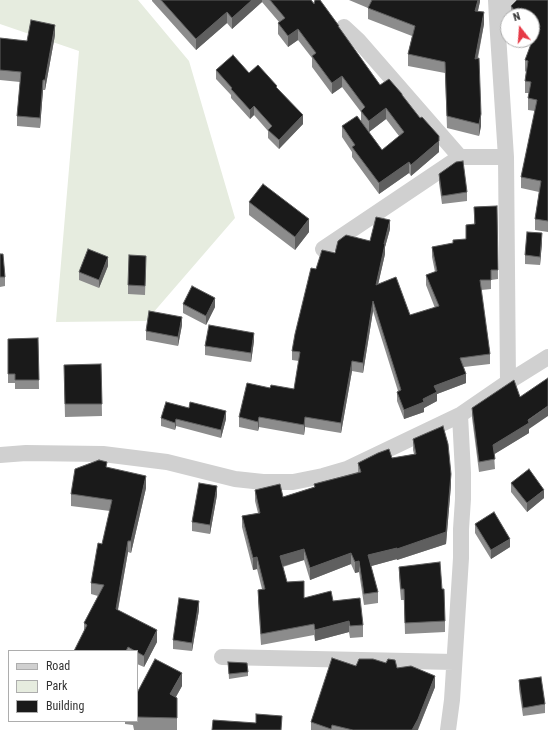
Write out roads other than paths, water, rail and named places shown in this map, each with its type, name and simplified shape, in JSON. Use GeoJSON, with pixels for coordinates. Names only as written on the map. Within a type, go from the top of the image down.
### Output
{"type":"FeatureCollection","features":[{"type":"Feature","properties":{"kind":"street"},"geometry":{"type":"LineString","coordinates":[[496,0],[506,157],[508,382]]}},
{"type":"Feature","properties":{"kind":"street"},"geometry":{"type":"LineString","coordinates":[[496,18],[513,0]]}},
{"type":"Feature","properties":{"kind":"street"},"geometry":{"type":"LineString","coordinates":[[344,27],[358,40],[460,157]]}},
{"type":"Feature","properties":{"kind":"street"},"geometry":{"type":"LineString","coordinates":[[323,249],[460,157],[506,157]]}},
{"type":"Feature","properties":{"kind":"street"},"geometry":{"type":"LineString","coordinates":[[0,455],[26,453],[103,454],[167,462],[235,480],[293,482],[347,469],[460,415],[548,357]]}},
{"type":"Feature","properties":{"kind":"street"},"geometry":{"type":"LineString","coordinates":[[448,730],[452,700],[461,558],[463,473],[460,415]]}},
{"type":"Feature","properties":{"kind":"street"},"geometry":{"type":"LineString","coordinates":[[222,657],[454,662]]}}]}
